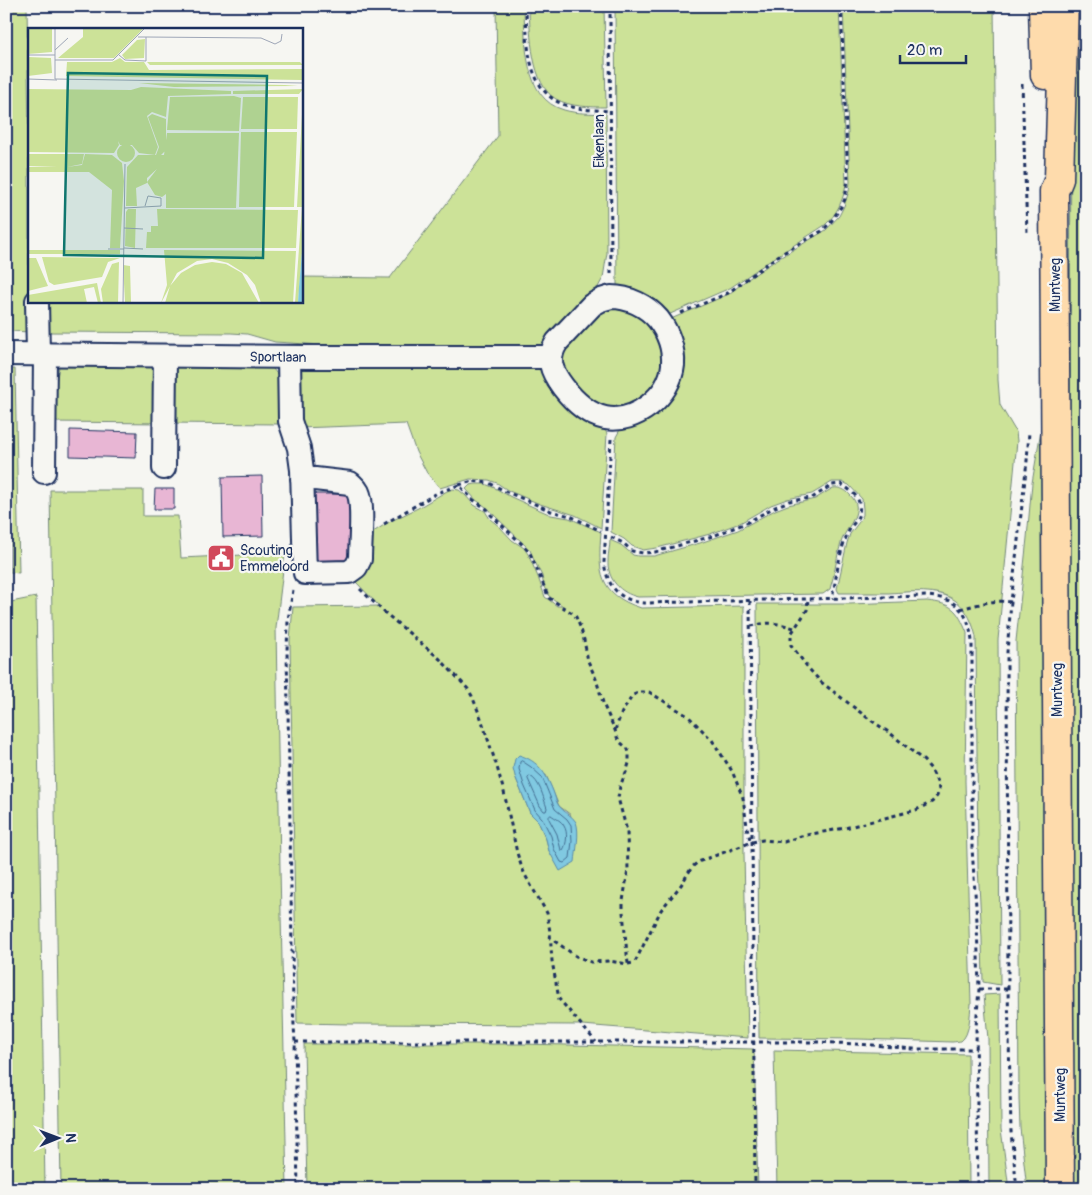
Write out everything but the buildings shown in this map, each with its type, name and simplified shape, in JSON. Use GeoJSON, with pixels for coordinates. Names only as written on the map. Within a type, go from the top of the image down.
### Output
{"type":"FeatureCollection","features":[{"type":"Feature","properties":{"kind":"main road","name":"Muntweg"},"geometry":{"type":"LineString","coordinates":[[1043,6],[1049,181],[1054,190],[1060,1189]]}},
{"type":"Feature","properties":{"kind":"main road","name":"Muntweg"},"geometry":{"type":"LineString","coordinates":[[1054,190],[1060,179],[1064,6]]}},
{"type":"Feature","properties":{"kind":"street"},"geometry":{"type":"LineString","coordinates":[[617,297],[632,301],[646,308],[660,322],[666,331],[670,343],[673,365],[668,382],[653,402],[637,413],[613,419],[600,417],[575,401],[558,381],[552,368],[550,357],[558,342],[592,305],[601,300],[617,297]]}},
{"type":"Feature","properties":{"kind":"street"},"geometry":{"type":"LineString","coordinates":[[37,302],[41,354],[44,472]]}},
{"type":"Feature","properties":{"kind":"street","name":"Sportlaan"},"geometry":{"type":"LineString","coordinates":[[6,354],[437,358],[550,357]]}},
{"type":"Feature","properties":{"kind":"street"},"geometry":{"type":"LineString","coordinates":[[164,468],[165,356]]}},
{"type":"Feature","properties":{"kind":"street"},"geometry":{"type":"LineString","coordinates":[[289,357],[290,421],[302,464],[302,479],[303,551],[305,573],[349,572],[356,567],[360,559],[359,493],[350,484],[302,479]]}},
{"type":"Feature","properties":{"kind":"path"},"geometry":{"type":"LineString","coordinates":[[526,6],[528,47],[532,67],[543,91],[550,98],[571,107],[610,111]]}},
{"type":"Feature","properties":{"kind":"path","name":"Eikenlaan"},"geometry":{"type":"LineString","coordinates":[[610,6],[612,276]]}},
{"type":"Feature","properties":{"kind":"path"},"geometry":{"type":"LineString","coordinates":[[679,313],[728,293],[776,257],[830,224],[841,208],[845,199],[848,180],[841,6]]}},
{"type":"Feature","properties":{"kind":"path"},"geometry":{"type":"LineString","coordinates":[[1022,84],[1028,238]]}},
{"type":"Feature","properties":{"kind":"path"},"geometry":{"type":"LineString","coordinates":[[1017,1189],[1011,1132],[1008,990],[1007,652],[1029,430]]}},
{"type":"Feature","properties":{"kind":"path"},"geometry":{"type":"LineString","coordinates":[[612,436],[604,562],[607,580],[617,593],[624,597],[639,602],[927,596],[946,599],[960,609],[968,622],[972,641],[972,848],[979,989],[976,1027],[978,1189]]}},
{"type":"Feature","properties":{"kind":"path"},"geometry":{"type":"LineString","coordinates":[[361,532],[369,532],[437,493],[473,481],[496,485],[542,508],[557,514],[570,516],[601,531]]}},
{"type":"Feature","properties":{"kind":"path"},"geometry":{"type":"LineString","coordinates":[[611,536],[632,551],[643,553],[655,552],[713,536],[746,523],[773,508],[789,502],[812,498],[832,485],[840,484],[859,501],[860,514],[847,534],[833,599]]}},
{"type":"Feature","properties":{"kind":"path"},"geometry":{"type":"LineString","coordinates":[[459,485],[472,499],[487,509],[523,545],[530,553],[541,578],[543,588],[549,598],[572,613],[576,618],[588,661],[596,679],[604,706],[617,737],[628,749],[630,757],[628,770],[620,786],[618,798],[626,826],[627,840],[628,870],[623,912],[628,964]]}},
{"type":"Feature","properties":{"kind":"path"},"geometry":{"type":"LineString","coordinates":[[349,572],[353,582],[366,596],[440,659],[468,689],[472,696],[497,767],[521,865],[547,913],[552,961],[559,999],[596,1042]]}},
{"type":"Feature","properties":{"kind":"path"},"geometry":{"type":"LineString","coordinates":[[294,583],[288,620],[287,651],[292,998],[295,1042],[298,1189]]}},
{"type":"Feature","properties":{"kind":"path"},"geometry":{"type":"LineString","coordinates":[[550,938],[576,956],[591,962],[609,961],[628,964],[635,962],[661,910],[681,885],[692,867],[698,862],[752,842],[763,840],[784,842],[801,836],[845,828],[916,810],[932,802],[937,796],[939,790],[936,777],[924,761],[815,676],[791,645],[790,634],[807,610],[808,599]]}},
{"type":"Feature","properties":{"kind":"path"},"geometry":{"type":"LineString","coordinates":[[960,609],[1001,600],[1011,602]]}},
{"type":"Feature","properties":{"kind":"path"},"geometry":{"type":"LineString","coordinates":[[750,601],[755,1189]]}},
{"type":"Feature","properties":{"kind":"path"},"geometry":{"type":"LineString","coordinates":[[751,626],[767,622],[794,628]]}},
{"type":"Feature","properties":{"kind":"path"},"geometry":{"type":"LineString","coordinates":[[615,730],[622,712],[633,695],[641,692],[649,692],[688,716],[712,740],[732,771],[743,798],[748,833],[752,842]]}},
{"type":"Feature","properties":{"kind":"path"},"geometry":{"type":"LineString","coordinates":[[979,989],[1008,990]]}},
{"type":"Feature","properties":{"kind":"path"},"geometry":{"type":"LineString","coordinates":[[295,1042],[818,1042],[913,1049],[976,1049]]}},
{"type":"Feature","properties":{"kind":"green space"},"geometry":{"type":"Polygon","coordinates":[[[6,6],[27,6],[28,302],[32,332],[8,331],[6,6]]]}},
{"type":"Feature","properties":{"kind":"green space"},"geometry":{"type":"Polygon","coordinates":[[[496,6],[524,6],[526,51],[529,67],[541,94],[551,104],[564,110],[579,113],[606,114],[607,253],[603,278],[588,302],[546,344],[533,349],[447,353],[275,342],[247,334],[231,333],[47,332],[45,302],[302,302],[302,277],[390,278],[498,136],[496,6]]]}},
{"type":"Feature","properties":{"kind":"green space"},"geometry":{"type":"Polygon","coordinates":[[[529,6],[604,6],[606,107],[568,104],[556,99],[548,92],[541,82],[537,71],[531,44],[529,6]]]}},
{"type":"Feature","properties":{"kind":"green space"},"geometry":{"type":"Polygon","coordinates":[[[615,6],[839,6],[846,184],[836,212],[825,225],[730,288],[661,318],[618,288],[617,284],[615,6]]]}},
{"type":"Feature","properties":{"kind":"green space"},"geometry":{"type":"Polygon","coordinates":[[[843,6],[994,6],[998,380],[1000,405],[1016,432],[1017,441],[998,640],[1000,985],[983,982],[978,867],[976,637],[972,622],[964,609],[949,597],[932,592],[839,593],[837,589],[847,543],[850,534],[863,515],[862,499],[849,485],[842,482],[832,482],[812,494],[787,499],[771,505],[740,523],[710,534],[657,548],[643,550],[632,546],[611,532],[616,437],[622,426],[668,393],[664,322],[729,294],[776,260],[826,230],[839,216],[844,206],[850,182],[843,6]]]}},
{"type":"Feature","properties":{"kind":"green space"},"geometry":{"type":"Polygon","coordinates":[[[1071,6],[1086,6],[1086,1189],[1074,1189],[1070,531],[1071,6]]]}},
{"type":"Feature","properties":{"kind":"green space"},"geometry":{"type":"Polygon","coordinates":[[[600,307],[632,307],[666,341],[659,384],[620,413],[582,399],[559,359],[583,324],[600,307]]]}},
{"type":"Feature","properties":{"kind":"green space"},"geometry":{"type":"Polygon","coordinates":[[[60,361],[264,362],[281,379],[284,407],[279,424],[49,422],[60,361]]]}},
{"type":"Feature","properties":{"kind":"green space"},"geometry":{"type":"Polygon","coordinates":[[[301,366],[535,367],[601,421],[607,434],[601,528],[575,515],[540,504],[509,491],[489,480],[470,479],[440,488],[427,473],[416,452],[406,424],[299,428],[297,373],[301,366]]]}},
{"type":"Feature","properties":{"kind":"green space"},"geometry":{"type":"Polygon","coordinates":[[[6,369],[15,369],[19,573],[10,572],[11,404],[6,403],[6,369]]]}},
{"type":"Feature","properties":{"kind":"green space"},"geometry":{"type":"Polygon","coordinates":[[[1041,430],[1046,1189],[1027,1189],[1020,1128],[1019,1099],[1016,641],[1032,483],[1041,430]]]}},
{"type":"Feature","properties":{"kind":"green space"},"geometry":{"type":"Polygon","coordinates":[[[485,484],[551,515],[569,518],[601,532],[600,558],[604,579],[616,596],[627,602],[641,608],[744,606],[744,854],[748,1038],[582,1025],[297,1023],[290,640],[293,607],[379,606],[356,582],[353,574],[370,534],[453,489],[459,490],[474,505],[485,511],[490,519],[512,540],[524,548],[545,597],[557,606],[563,606],[549,596],[530,550],[489,509],[476,500],[466,489],[470,485],[485,484]],[[546,775],[515,776],[530,813],[538,821],[549,851],[571,815],[559,806],[546,775]]]}},
{"type":"Feature","properties":{"kind":"green space"},"geometry":{"type":"Polygon","coordinates":[[[833,488],[840,488],[847,492],[855,501],[856,513],[843,537],[830,589],[823,594],[638,597],[620,589],[612,579],[608,567],[610,540],[621,545],[633,555],[654,556],[738,530],[775,510],[815,499],[833,488]]]}},
{"type":"Feature","properties":{"kind":"green space"},"geometry":{"type":"Polygon","coordinates":[[[50,490],[143,490],[143,516],[178,516],[181,558],[285,553],[276,628],[287,1189],[61,1189],[50,490]]]}},
{"type":"Feature","properties":{"kind":"green space"},"geometry":{"type":"Polygon","coordinates":[[[36,597],[45,1189],[6,1189],[6,603],[36,597]]]}},
{"type":"Feature","properties":{"kind":"green space"},"geometry":{"type":"Polygon","coordinates":[[[927,601],[943,604],[953,609],[960,618],[967,633],[965,781],[971,1004],[966,1034],[961,1041],[952,1042],[759,1038],[757,604],[850,604],[927,601]]]}},
{"type":"Feature","properties":{"kind":"green space"},"geometry":{"type":"Polygon","coordinates":[[[1000,994],[1001,1129],[1009,1189],[989,1189],[988,1039],[984,995],[1000,994]]]}},
{"type":"Feature","properties":{"kind":"green space"},"geometry":{"type":"Polygon","coordinates":[[[304,1044],[521,1044],[754,1049],[758,1189],[307,1189],[304,1044]]]}},
{"type":"Feature","properties":{"kind":"green space"},"geometry":{"type":"Polygon","coordinates":[[[774,1050],[968,1054],[969,1189],[777,1189],[774,1050]]]}},
{"type":"Feature","properties":{"kind":"water"},"geometry":{"type":"Polygon","coordinates":[[[519,755],[532,761],[541,769],[548,779],[557,803],[576,822],[578,836],[575,862],[560,871],[549,851],[538,821],[530,813],[515,776],[513,768],[515,759],[519,755]]]}},
{"type":"Feature","properties":{"kind":"place","name":"Scouting Emmeloord"},"geometry":{"type":"Point","coordinates":[221,558]}}]}
